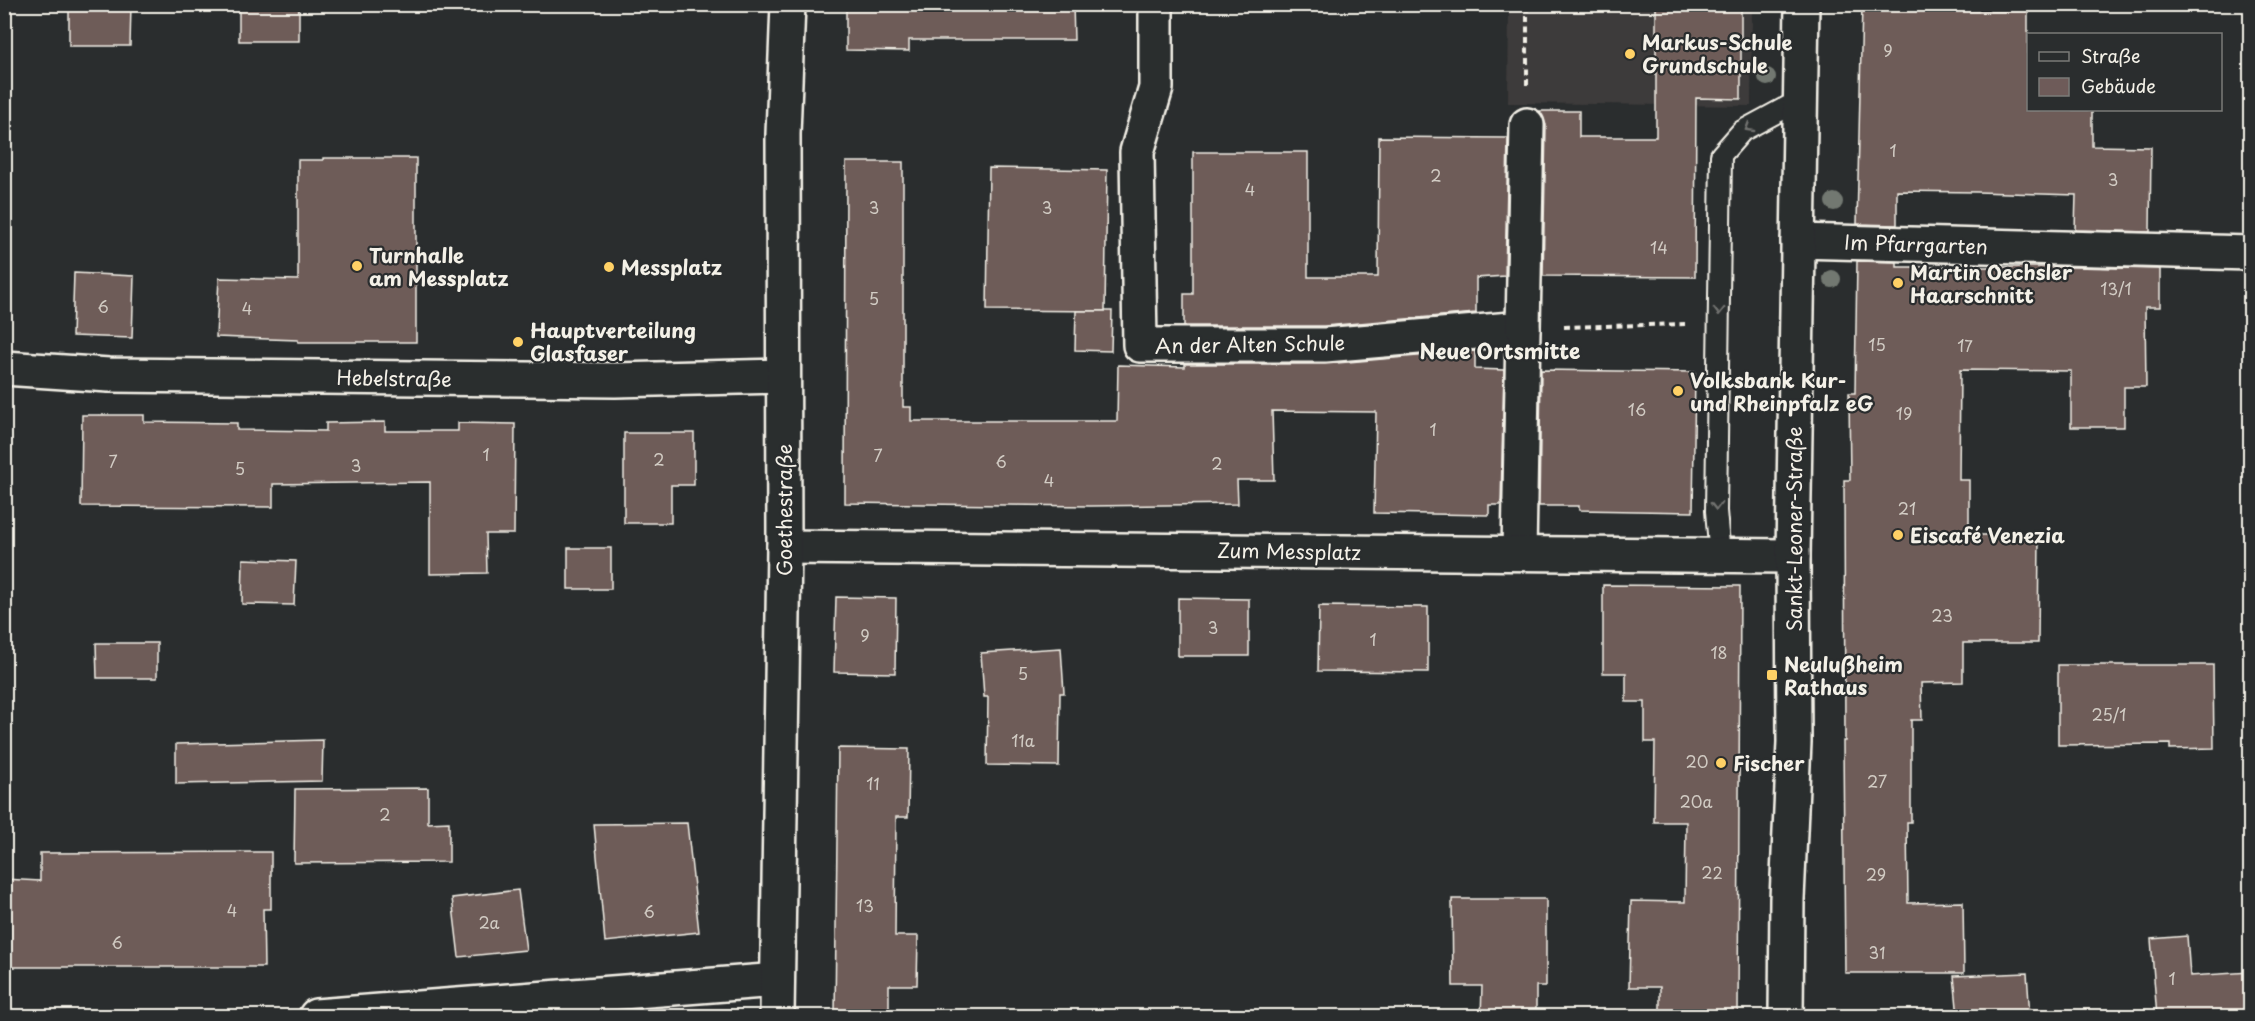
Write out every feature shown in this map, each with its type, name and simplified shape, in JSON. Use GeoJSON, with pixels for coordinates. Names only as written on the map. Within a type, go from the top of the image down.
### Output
{"type":"FeatureCollection","features":[{"type":"Feature","properties":{"kind":"street","name":"Goethestraße"},"geometry":{"type":"LineString","coordinates":[[777,1017],[784,546],[783,134],[788,4]]}},
{"type":"Feature","properties":{"kind":"street","name":"An der Alten Schule"},"geometry":{"type":"LineString","coordinates":[[1156,4],[1156,88],[1137,152],[1140,345],[1325,345],[1523,328]]}},
{"type":"Feature","properties":{"kind":"street","name":"Sankt-Leoner-Straße"},"geometry":{"type":"LineString","coordinates":[[1786,1017],[1787,899],[1794,742],[1793,556],[1802,4]]}},
{"type":"Feature","properties":{"kind":"street"},"geometry":{"type":"LineString","coordinates":[[1519,554],[1527,125]]}},
{"type":"Feature","properties":{"kind":"street","name":"Im Pfarrgarten"},"geometry":{"type":"LineString","coordinates":[[1798,241],[2250,254]]}},
{"type":"Feature","properties":{"kind":"street","name":"Hebelstraße"},"geometry":{"type":"LineString","coordinates":[[4,368],[109,375],[615,380],[783,376]]}},
{"type":"Feature","properties":{"kind":"street","name":"Zum Messplatz"},"geometry":{"type":"LineString","coordinates":[[784,546],[1793,556]]}},
{"type":"Feature","properties":{"kind":"street"},"geometry":{"type":"LineString","coordinates":[[316,1017],[777,980]]}},
{"type":"Feature","properties":{"kind":"lane"},"geometry":{"type":"LineString","coordinates":[[1720,556],[1716,511],[1722,155],[1742,131],[1800,100]]}},
{"type":"Feature","properties":{"kind":"path"},"geometry":{"type":"LineString","coordinates":[[1527,4],[1527,125]]}},
{"type":"Feature","properties":{"kind":"path"},"geometry":{"type":"LineString","coordinates":[[1523,328],[1719,323]]}},
{"type":"Feature","properties":{"kind":"shaded area","name":"Markus-Schule Grundschule"},"geometry":{"type":"Polygon","coordinates":[[[1509,5],[1752,5],[1751,106],[1508,103],[1509,5]]]}},
{"type":"Feature","properties":{"kind":"building"},"geometry":{"type":"Polygon","coordinates":[[[69,4],[131,4],[130,46],[69,46],[69,4]]]}},
{"type":"Feature","properties":{"kind":"building"},"geometry":{"type":"Polygon","coordinates":[[[239,4],[299,4],[299,41],[239,41],[239,4]]]}},
{"type":"Feature","properties":{"kind":"building"},"geometry":{"type":"Polygon","coordinates":[[[846,4],[1073,4],[1074,40],[909,40],[909,51],[846,50],[846,4]]]}},
{"type":"Feature","properties":{"kind":"building"},"geometry":{"type":"Polygon","coordinates":[[[1656,4],[1741,4],[1741,99],[1696,98],[1695,277],[1543,276],[1546,125],[1540,111],[1579,111],[1579,137],[1656,137],[1656,4]]]}},
{"type":"Feature","properties":{"kind":"building"},"geometry":{"type":"Polygon","coordinates":[[[1862,4],[1947,4],[1946,10],[2028,11],[2027,111],[2092,111],[2092,146],[2151,147],[2150,232],[2075,230],[2076,195],[1977,192],[1897,191],[1897,225],[1857,224],[1862,4]]]}},
{"type":"Feature","properties":{"kind":"building"},"geometry":{"type":"Polygon","coordinates":[[[1379,137],[1508,138],[1505,276],[1476,278],[1476,313],[1324,326],[1184,326],[1184,294],[1193,294],[1193,152],[1308,152],[1308,277],[1378,277],[1379,137]]]}},
{"type":"Feature","properties":{"kind":"building","name":"Turnhalle am Messplatz"},"geometry":{"type":"Polygon","coordinates":[[[323,158],[416,158],[416,342],[298,342],[298,340],[216,337],[219,278],[298,280],[298,160],[323,160],[323,158]]]}},
{"type":"Feature","properties":{"kind":"building"},"geometry":{"type":"Polygon","coordinates":[[[846,162],[903,162],[903,407],[911,407],[911,421],[1117,421],[1118,365],[1185,367],[1185,364],[1325,364],[1475,351],[1475,369],[1504,370],[1501,505],[1489,505],[1489,515],[1374,513],[1376,412],[1272,411],[1274,480],[1237,480],[1238,504],[1090,506],[845,503],[846,162]]]}},
{"type":"Feature","properties":{"kind":"building"},"geometry":{"type":"Polygon","coordinates":[[[989,168],[1107,170],[1105,311],[987,310],[989,168]]]}},
{"type":"Feature","properties":{"kind":"building"},"geometry":{"type":"Polygon","coordinates":[[[1857,261],[1897,262],[1897,267],[2160,269],[2160,307],[2145,307],[2146,387],[2124,387],[2124,427],[2071,427],[2071,371],[1960,370],[1959,480],[1969,480],[1969,535],[2039,535],[2038,643],[1963,643],[1963,682],[1921,683],[1922,720],[1911,720],[1911,822],[1907,822],[1908,903],[1963,902],[1964,973],[1845,973],[1844,480],[1850,480],[1849,393],[1855,393],[1857,261]]]}},
{"type":"Feature","properties":{"kind":"building"},"geometry":{"type":"Polygon","coordinates":[[[74,273],[134,276],[132,338],[72,336],[74,273]]]}},
{"type":"Feature","properties":{"kind":"building"},"geometry":{"type":"Polygon","coordinates":[[[1076,311],[1112,311],[1111,351],[1075,350],[1076,311]]]}},
{"type":"Feature","properties":{"kind":"building"},"geometry":{"type":"Polygon","coordinates":[[[1541,370],[1695,372],[1693,512],[1579,510],[1579,506],[1539,506],[1541,370]]]}},
{"type":"Feature","properties":{"kind":"building"},"geometry":{"type":"Polygon","coordinates":[[[82,415],[144,415],[144,422],[237,423],[237,430],[326,431],[326,423],[385,422],[385,431],[458,431],[458,423],[515,424],[514,534],[486,534],[487,573],[430,574],[430,482],[273,484],[273,507],[81,506],[82,415]]]}},
{"type":"Feature","properties":{"kind":"building"},"geometry":{"type":"Polygon","coordinates":[[[624,433],[694,433],[694,485],[671,485],[671,523],[624,523],[624,433]]]}},
{"type":"Feature","properties":{"kind":"building"},"geometry":{"type":"Polygon","coordinates":[[[568,548],[611,548],[611,589],[568,589],[568,548]]]}},
{"type":"Feature","properties":{"kind":"building"},"geometry":{"type":"Polygon","coordinates":[[[243,559],[296,561],[294,605],[242,604],[243,559]]]}},
{"type":"Feature","properties":{"kind":"building"},"geometry":{"type":"Polygon","coordinates":[[[1603,585],[1740,586],[1738,1017],[1660,1017],[1660,987],[1629,987],[1631,901],[1685,902],[1686,822],[1654,822],[1655,742],[1645,742],[1645,702],[1626,702],[1626,673],[1603,673],[1603,585]]]}},
{"type":"Feature","properties":{"kind":"building"},"geometry":{"type":"Polygon","coordinates":[[[836,597],[896,598],[895,673],[834,672],[836,597]]]}},
{"type":"Feature","properties":{"kind":"building"},"geometry":{"type":"Polygon","coordinates":[[[1178,598],[1249,599],[1249,656],[1178,656],[1178,598]]]}},
{"type":"Feature","properties":{"kind":"building"},"geometry":{"type":"Polygon","coordinates":[[[1319,606],[1428,607],[1428,672],[1318,671],[1319,606]]]}},
{"type":"Feature","properties":{"kind":"building"},"geometry":{"type":"Polygon","coordinates":[[[96,643],[157,643],[157,678],[97,678],[96,643]]]}},
{"type":"Feature","properties":{"kind":"building"},"geometry":{"type":"Polygon","coordinates":[[[1061,648],[1064,693],[1060,693],[1059,766],[987,765],[988,697],[984,697],[981,653],[1061,648]]]}},
{"type":"Feature","properties":{"kind":"building"},"geometry":{"type":"Polygon","coordinates":[[[2058,665],[2213,665],[2214,748],[2170,749],[2170,744],[2058,745],[2058,665]]]}},
{"type":"Feature","properties":{"kind":"building"},"geometry":{"type":"Polygon","coordinates":[[[323,740],[322,781],[176,784],[176,744],[323,740]]]}},
{"type":"Feature","properties":{"kind":"building"},"geometry":{"type":"Polygon","coordinates":[[[838,748],[909,749],[908,817],[896,817],[895,936],[918,936],[917,985],[889,985],[889,1017],[835,1017],[838,748]]]}},
{"type":"Feature","properties":{"kind":"building"},"geometry":{"type":"Polygon","coordinates":[[[428,788],[428,823],[449,822],[449,862],[294,863],[295,789],[428,788]]]}},
{"type":"Feature","properties":{"kind":"building"},"geometry":{"type":"Polygon","coordinates":[[[687,823],[699,932],[605,942],[594,824],[687,823]]]}},
{"type":"Feature","properties":{"kind":"building"},"geometry":{"type":"Polygon","coordinates":[[[271,852],[271,909],[263,909],[264,967],[4,967],[4,879],[40,881],[40,853],[271,852]]]}},
{"type":"Feature","properties":{"kind":"building"},"geometry":{"type":"Polygon","coordinates":[[[518,890],[526,950],[459,957],[452,898],[518,890]]]}},
{"type":"Feature","properties":{"kind":"building"},"geometry":{"type":"Polygon","coordinates":[[[1452,899],[1546,899],[1546,986],[1536,986],[1536,1017],[1481,1017],[1482,986],[1453,986],[1452,899]]]}},
{"type":"Feature","properties":{"kind":"building"},"geometry":{"type":"Polygon","coordinates":[[[2187,936],[2190,976],[2250,972],[2250,1017],[2157,1017],[2151,939],[2187,936]]]}},
{"type":"Feature","properties":{"kind":"building"},"geometry":{"type":"Polygon","coordinates":[[[2027,973],[2030,1017],[1958,1017],[1954,976],[2027,973]]]}},
{"type":"Feature","properties":{"kind":"place","name":"Markus-Schule Grundschule"},"geometry":{"type":"Point","coordinates":[1630,54]}},
{"type":"Feature","properties":{"kind":"place","name":"Turnhalle am Messplatz"},"geometry":{"type":"Point","coordinates":[357,266]}},
{"type":"Feature","properties":{"kind":"place","name":"Messplatz"},"geometry":{"type":"Point","coordinates":[609,267]}},
{"type":"Feature","properties":{"kind":"place","name":"Martin Oechsler Haarschnitt"},"geometry":{"type":"Point","coordinates":[1898,283]}},
{"type":"Feature","properties":{"kind":"place","name":"Hauptverteilung Glasfaser"},"geometry":{"type":"Point","coordinates":[518,342]}},
{"type":"Feature","properties":{"kind":"place","name":"Volksbank Kur- und Rheinpfalz eG"},"geometry":{"type":"Point","coordinates":[1678,391]}},
{"type":"Feature","properties":{"kind":"place","name":"Eiscafé Venezia"},"geometry":{"type":"Point","coordinates":[1898,535]}},
{"type":"Feature","properties":{"kind":"place","name":"Neulußheim Rathaus"},"geometry":{"type":"Point","coordinates":[1772,675]}},
{"type":"Feature","properties":{"kind":"place","name":"Fischer"},"geometry":{"type":"Point","coordinates":[1721,763]}},
{"type":"Feature","properties":{"kind":"district","name":"Neue Ortsmitte"},"geometry":{"type":"Point","coordinates":[1500,350]}}]}
